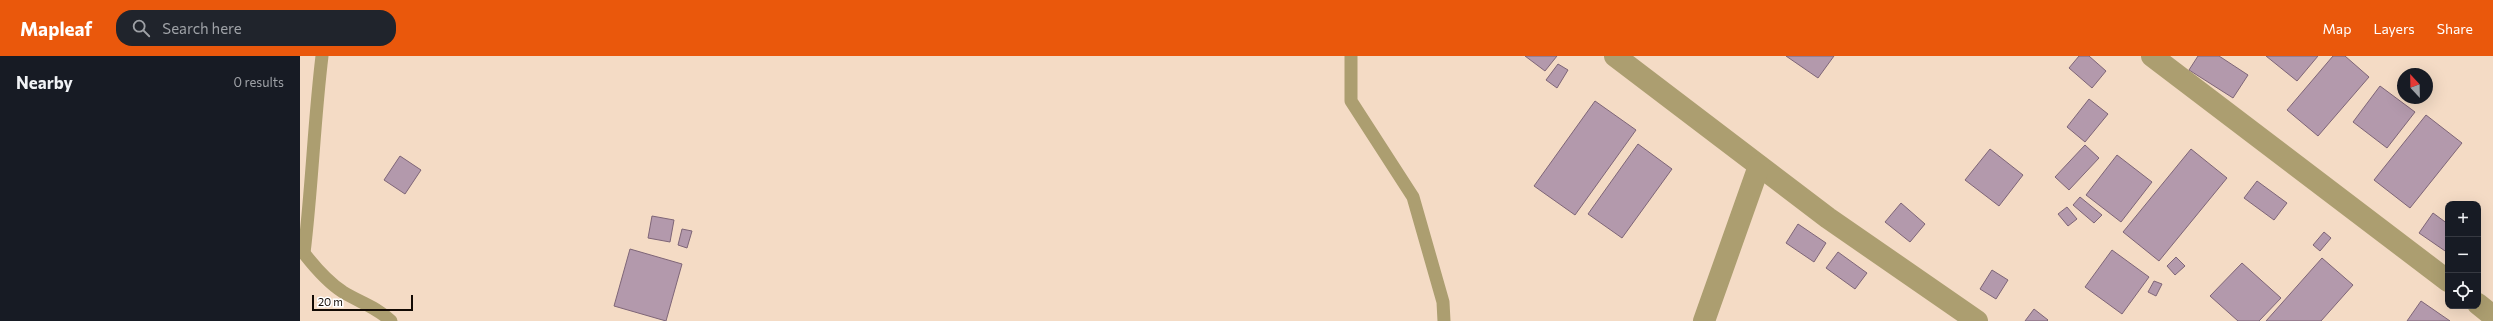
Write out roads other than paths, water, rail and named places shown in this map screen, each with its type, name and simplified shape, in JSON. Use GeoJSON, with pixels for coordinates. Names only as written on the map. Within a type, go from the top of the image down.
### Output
{"type":"FeatureCollection","features":[{"type":"Feature","properties":{"kind":"street"},"geometry":{"type":"LineString","coordinates":[[1615,56],[1828,218],[1977,321]]}},
{"type":"Feature","properties":{"kind":"street"},"geometry":{"type":"LineString","coordinates":[[2152,56],[2445,280]]}},
{"type":"Feature","properties":{"kind":"street"},"geometry":{"type":"LineString","coordinates":[[1704,321],[1759,166]]}},
{"type":"Feature","properties":{"kind":"street"},"geometry":{"type":"LineString","coordinates":[[2481,306],[2493,316]]}},
{"type":"Feature","properties":{"kind":"lane"},"geometry":{"type":"LineString","coordinates":[[322,56],[314,118],[311,195],[302,250],[318,270],[343,292],[377,308],[391,321]]}},
{"type":"Feature","properties":{"kind":"lane"},"geometry":{"type":"LineString","coordinates":[[1351,56],[1351,101],[1413,197],[1443,302],[1444,321]]}}]}
